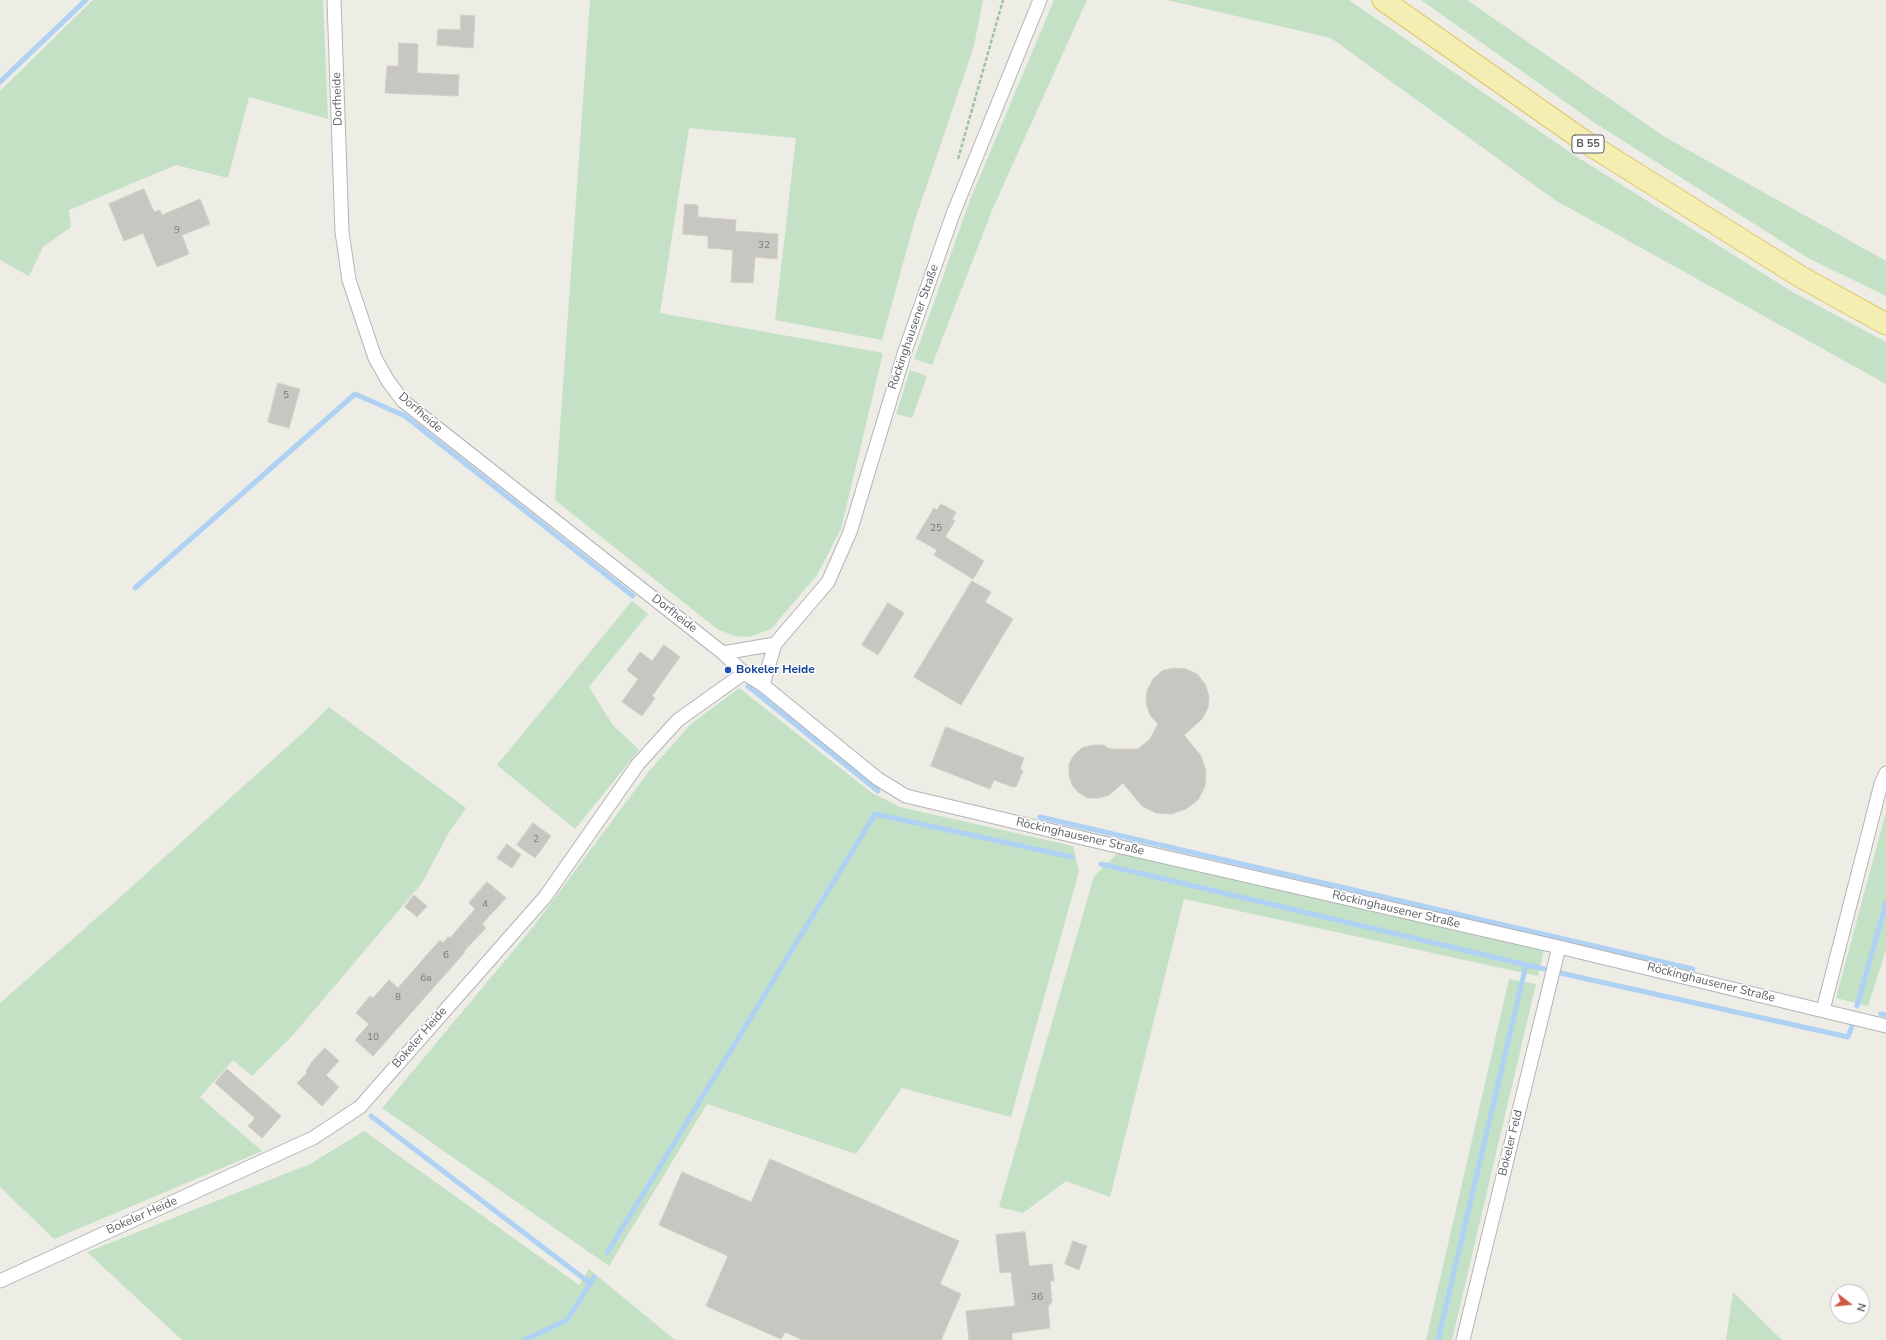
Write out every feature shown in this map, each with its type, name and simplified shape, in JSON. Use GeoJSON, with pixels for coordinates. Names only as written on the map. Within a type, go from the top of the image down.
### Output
{"type":"FeatureCollection","features":[{"type":"Feature","properties":{"kind":"main road","name":"B 55"},"geometry":{"type":"LineString","coordinates":[[1383,0],[1584,141],[1801,277],[1886,324]]}},
{"type":"Feature","properties":{"kind":"street","name":"Dorfheide"},"geometry":{"type":"LineString","coordinates":[[334,0],[342,232],[349,280],[375,358],[388,381],[403,401],[723,653]]}},
{"type":"Feature","properties":{"kind":"street","name":"Röckinghausener Straße"},"geometry":{"type":"LineString","coordinates":[[763,685],[775,644],[828,582],[850,532],[905,351],[953,214],[1040,0]]}},
{"type":"Feature","properties":{"kind":"street"},"geometry":{"type":"LineString","coordinates":[[723,653],[775,644]]}},
{"type":"Feature","properties":{"kind":"street","name":"Röckinghausener Straße"},"geometry":{"type":"LineString","coordinates":[[723,653],[744,673],[763,685],[878,778],[906,796],[1559,947],[1886,1026]]}},
{"type":"Feature","properties":{"kind":"street","name":"Bokeler Heide"},"geometry":{"type":"LineString","coordinates":[[0,1281],[313,1138],[360,1107],[545,897],[638,764],[678,720],[744,673]]}},
{"type":"Feature","properties":{"kind":"street"},"geometry":{"type":"LineString","coordinates":[[1823,1010],[1881,784],[1886,773]]}},
{"type":"Feature","properties":{"kind":"street","name":"Bokeler Feld"},"geometry":{"type":"LineString","coordinates":[[1463,1340],[1559,947]]}},
{"type":"Feature","properties":{"kind":"path"},"geometry":{"type":"LineString","coordinates":[[956,166],[1003,0]]}},
{"type":"Feature","properties":{"kind":"green space"},"geometry":{"type":"Polygon","coordinates":[[[93,0],[323,0],[328,119],[249,97],[228,178],[176,165],[69,210],[71,227],[43,247],[29,276],[0,260],[0,91],[93,0]]]}},
{"type":"Feature","properties":{"kind":"green space"},"geometry":{"type":"Polygon","coordinates":[[[590,0],[983,0],[974,46],[914,223],[882,340],[775,320],[796,138],[689,128],[660,313],[883,353],[841,529],[817,575],[771,629],[749,637],[734,636],[717,629],[555,500],[590,0]]]}},
{"type":"Feature","properties":{"kind":"green space"},"geometry":{"type":"Polygon","coordinates":[[[1054,0],[1087,0],[993,208],[932,365],[914,359],[970,200],[1054,0]]]}},
{"type":"Feature","properties":{"kind":"green space"},"geometry":{"type":"Polygon","coordinates":[[[1167,0],[1349,0],[1574,155],[1791,291],[1886,342],[1886,384],[1555,200],[1331,38],[1167,0]]]}},
{"type":"Feature","properties":{"kind":"green space"},"geometry":{"type":"Polygon","coordinates":[[[1421,0],[1467,0],[1665,137],[1886,261],[1886,296],[1808,258],[1595,123],[1421,0]]]}},
{"type":"Feature","properties":{"kind":"green space"},"geometry":{"type":"Polygon","coordinates":[[[910,370],[927,376],[912,418],[896,414],[910,370]]]}},
{"type":"Feature","properties":{"kind":"green space"},"geometry":{"type":"Polygon","coordinates":[[[632,601],[648,614],[589,687],[612,724],[639,750],[575,829],[497,765],[632,601]]]}},
{"type":"Feature","properties":{"kind":"green space"},"geometry":{"type":"Polygon","coordinates":[[[739,688],[872,793],[900,807],[1073,846],[1079,871],[1011,1117],[902,1088],[856,1154],[707,1104],[609,1266],[382,1108],[533,927],[650,770],[690,725],[739,688]]]}},
{"type":"Feature","properties":{"kind":"green space"},"geometry":{"type":"Polygon","coordinates":[[[329,707],[466,808],[448,834],[422,883],[293,1035],[252,1076],[233,1060],[200,1097],[262,1151],[54,1239],[0,1187],[0,1003],[117,900],[308,728],[329,707]]]}},
{"type":"Feature","properties":{"kind":"green space"},"geometry":{"type":"Polygon","coordinates":[[[1886,812],[1886,950],[1868,1006],[1836,998],[1886,812]]]}},
{"type":"Feature","properties":{"kind":"green space"},"geometry":{"type":"Polygon","coordinates":[[[1118,853],[1544,950],[1538,976],[1184,899],[1110,1197],[1066,1181],[1023,1213],[999,1207],[1094,876],[1118,853]]]}},
{"type":"Feature","properties":{"kind":"green space"},"geometry":{"type":"Polygon","coordinates":[[[1509,979],[1536,984],[1452,1340],[1426,1340],[1509,979]]]}},
{"type":"Feature","properties":{"kind":"green space"},"geometry":{"type":"Polygon","coordinates":[[[364,1131],[579,1285],[589,1269],[675,1340],[182,1340],[87,1252],[310,1164],[364,1131]]]}},
{"type":"Feature","properties":{"kind":"green space"},"geometry":{"type":"Polygon","coordinates":[[[1733,1292],[1782,1340],[1726,1340],[1733,1292]]]}},
{"type":"Feature","properties":{"kind":"building"},"geometry":{"type":"Polygon","coordinates":[[[461,15],[475,16],[473,48],[437,45],[438,29],[460,30],[461,15]]]}},
{"type":"Feature","properties":{"kind":"building"},"geometry":{"type":"Polygon","coordinates":[[[399,43],[418,44],[417,73],[459,75],[458,96],[385,93],[387,66],[398,66],[399,43]]]}},
{"type":"Feature","properties":{"kind":"building"},"geometry":{"type":"Polygon","coordinates":[[[144,189],[154,212],[160,210],[162,215],[200,199],[210,224],[182,235],[189,254],[157,267],[143,233],[124,241],[109,204],[144,189]]]}},
{"type":"Feature","properties":{"kind":"building"},"geometry":{"type":"Polygon","coordinates":[[[685,204],[698,205],[698,217],[736,220],[735,231],[778,234],[777,259],[755,257],[753,283],[731,282],[733,250],[708,248],[708,236],[683,234],[685,204]]]}},
{"type":"Feature","properties":{"kind":"building"},"geometry":{"type":"Polygon","coordinates":[[[278,383],[300,389],[289,428],[268,422],[278,383]]]}},
{"type":"Feature","properties":{"kind":"building"},"geometry":{"type":"Polygon","coordinates":[[[941,504],[956,512],[952,519],[955,521],[945,537],[984,561],[973,579],[934,555],[937,550],[916,538],[934,508],[937,510],[941,504]]]}},
{"type":"Feature","properties":{"kind":"building"},"geometry":{"type":"Polygon","coordinates":[[[972,581],[991,592],[985,602],[1013,619],[961,705],[914,677],[972,581]]]}},
{"type":"Feature","properties":{"kind":"building"},"geometry":{"type":"Polygon","coordinates":[[[888,603],[904,613],[878,655],[862,645],[888,603]]]}},
{"type":"Feature","properties":{"kind":"building"},"geometry":{"type":"Polygon","coordinates":[[[664,645],[680,657],[652,696],[655,698],[642,716],[622,702],[638,679],[627,670],[640,652],[652,661],[664,645]]]}},
{"type":"Feature","properties":{"kind":"building"},"geometry":{"type":"Polygon","coordinates":[[[1174,668],[1186,669],[1197,674],[1205,684],[1209,696],[1208,708],[1202,719],[1184,735],[1201,756],[1206,771],[1205,786],[1198,800],[1186,809],[1171,814],[1156,813],[1142,806],[1123,783],[1109,795],[1099,798],[1088,798],[1079,793],[1072,785],[1069,775],[1069,764],[1074,755],[1082,748],[1093,745],[1103,745],[1110,749],[1138,749],[1150,739],[1158,724],[1150,715],[1146,703],[1147,691],[1153,679],[1162,671],[1174,668]]]}},
{"type":"Feature","properties":{"kind":"building"},"geometry":{"type":"Polygon","coordinates":[[[946,727],[1024,758],[1020,769],[1023,771],[1016,787],[994,780],[990,789],[931,766],[946,727]]]}},
{"type":"Feature","properties":{"kind":"building"},"geometry":{"type":"Polygon","coordinates":[[[533,823],[551,836],[535,858],[517,845],[533,823]]]}},
{"type":"Feature","properties":{"kind":"building"},"geometry":{"type":"Polygon","coordinates":[[[507,844],[521,855],[512,868],[497,858],[507,844]]]}},
{"type":"Feature","properties":{"kind":"building"},"geometry":{"type":"Polygon","coordinates":[[[487,882],[506,898],[482,924],[486,928],[464,951],[465,952],[373,1056],[355,1040],[369,1024],[356,1013],[370,996],[373,998],[389,980],[398,988],[440,940],[443,943],[448,937],[450,938],[475,909],[469,903],[487,882]]]}},
{"type":"Feature","properties":{"kind":"building"},"geometry":{"type":"Polygon","coordinates":[[[414,895],[427,906],[417,917],[405,907],[414,895]]]}},
{"type":"Feature","properties":{"kind":"building"},"geometry":{"type":"Polygon","coordinates":[[[325,1048],[339,1061],[326,1075],[339,1087],[322,1106],[297,1083],[307,1073],[306,1071],[311,1063],[325,1048]]]}},
{"type":"Feature","properties":{"kind":"building"},"geometry":{"type":"Polygon","coordinates":[[[227,1069],[281,1116],[262,1138],[248,1126],[255,1118],[215,1083],[227,1069]]]}},
{"type":"Feature","properties":{"kind":"building"},"geometry":{"type":"Polygon","coordinates":[[[770,1159],[959,1241],[940,1284],[961,1294],[941,1340],[803,1340],[785,1332],[781,1339],[706,1306],[728,1256],[659,1225],[682,1172],[751,1202],[770,1159]]]}},
{"type":"Feature","properties":{"kind":"building"},"geometry":{"type":"Polygon","coordinates":[[[1025,1232],[1029,1266],[1052,1264],[1054,1281],[1050,1281],[1052,1302],[1048,1307],[1050,1328],[1012,1333],[1012,1340],[969,1340],[966,1311],[1015,1306],[1011,1272],[1000,1273],[996,1235],[1025,1232]]]}},
{"type":"Feature","properties":{"kind":"building"},"geometry":{"type":"Polygon","coordinates":[[[1073,1241],[1087,1246],[1079,1270],[1065,1264],[1073,1241]]]}},
{"type":"Feature","properties":{"kind":"waterway"},"geometry":{"type":"LineString","coordinates":[[0,82],[86,0]]}},
{"type":"Feature","properties":{"kind":"waterway"},"geometry":{"type":"LineString","coordinates":[[135,588],[355,394],[405,416],[633,596]]}},
{"type":"Feature","properties":{"kind":"waterway"},"geometry":{"type":"LineString","coordinates":[[748,686],[878,791]]}},
{"type":"Feature","properties":{"kind":"waterway"},"geometry":{"type":"LineString","coordinates":[[607,1253],[875,814],[1072,857]]}},
{"type":"Feature","properties":{"kind":"waterway"},"geometry":{"type":"LineString","coordinates":[[1040,817],[1693,969]]}},
{"type":"Feature","properties":{"kind":"waterway"},"geometry":{"type":"LineString","coordinates":[[1101,864],[1544,969]]}},
{"type":"Feature","properties":{"kind":"waterway"},"geometry":{"type":"LineString","coordinates":[[1857,1006],[1886,903]]}},
{"type":"Feature","properties":{"kind":"waterway"},"geometry":{"type":"LineString","coordinates":[[1438,1340],[1526,965]]}},
{"type":"Feature","properties":{"kind":"waterway"},"geometry":{"type":"LineString","coordinates":[[1560,973],[1848,1037],[1852,1026]]}},
{"type":"Feature","properties":{"kind":"waterway"},"geometry":{"type":"LineString","coordinates":[[1881,1014],[1886,1015]]}},
{"type":"Feature","properties":{"kind":"waterway"},"geometry":{"type":"LineString","coordinates":[[371,1116],[591,1284]]}},
{"type":"Feature","properties":{"kind":"waterway"},"geometry":{"type":"LineString","coordinates":[[524,1340],[567,1320],[594,1277]]}},
{"type":"Feature","properties":{"kind":"place","name":"Bokeler Heide"},"geometry":{"type":"Point","coordinates":[728,670]}}]}
